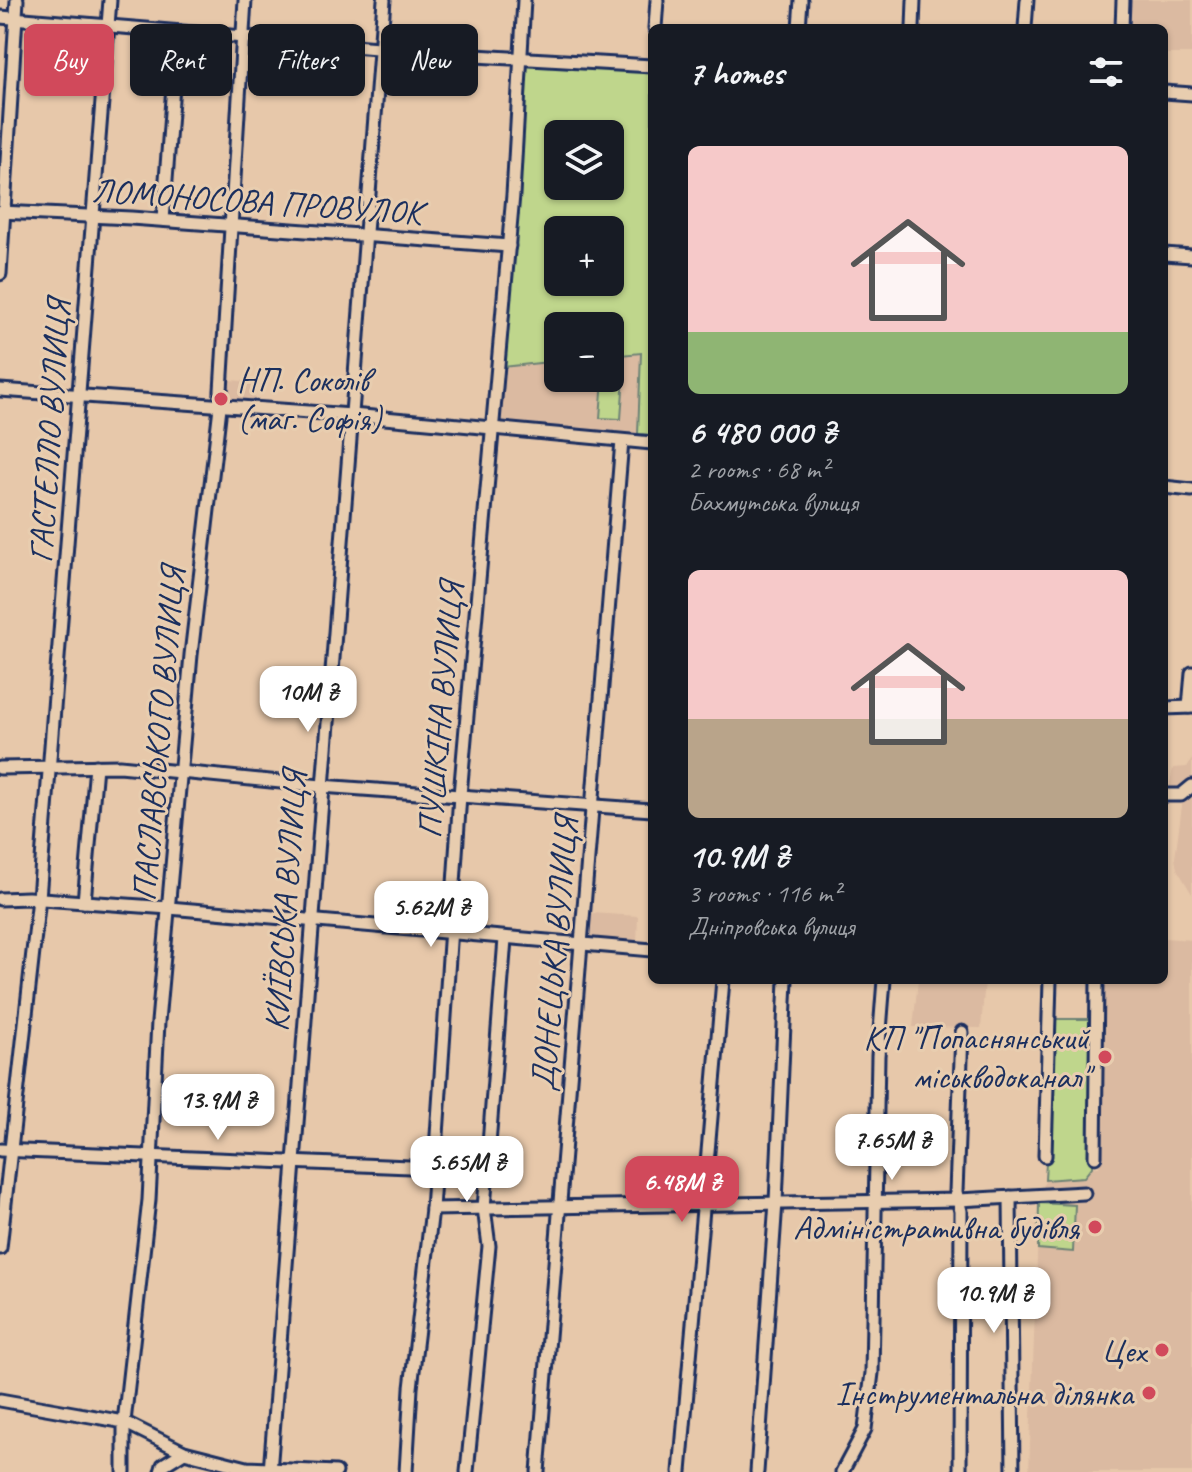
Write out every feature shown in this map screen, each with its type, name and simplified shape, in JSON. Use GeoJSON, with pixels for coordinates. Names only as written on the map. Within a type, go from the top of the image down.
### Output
{"type":"FeatureCollection","features":[{"type":"Feature","properties":{"kind":"street"},"geometry":{"type":"LineString","coordinates":[[0,274],[17,0]]}},
{"type":"Feature","properties":{"kind":"street","name":"ГАСТЕЛЛО ВУЛИЦЯ"},"geometry":{"type":"LineString","coordinates":[[108,24],[110,0]]}},
{"type":"Feature","properties":{"kind":"street","name":"ПАСЛАВСЬКОГО ВУЛИЦЯ"},"geometry":{"type":"LineString","coordinates":[[124,1472],[124,1422],[149,1200],[169,908],[191,655],[220,407],[245,0]]}},
{"type":"Feature","properties":{"kind":"street","name":"КИЇВСЬКА ВУЛИЦЯ"},"geometry":{"type":"LineString","coordinates":[[382,24],[384,0]]}},
{"type":"Feature","properties":{"kind":"street","name":"ПУШКІНА ВУЛИЦЯ"},"geometry":{"type":"LineString","coordinates":[[406,1472],[411,1388],[432,1209],[449,934],[509,246],[524,0]]}},
{"type":"Feature","properties":{"kind":"street"},"geometry":{"type":"LineString","coordinates":[[655,24],[657,0]]}},
{"type":"Feature","properties":{"kind":"street"},"geometry":{"type":"LineString","coordinates":[[799,24],[801,0]]}},
{"type":"Feature","properties":{"kind":"street"},"geometry":{"type":"LineString","coordinates":[[913,24],[914,0]]}},
{"type":"Feature","properties":{"kind":"street"},"geometry":{"type":"LineString","coordinates":[[1025,24],[1027,0]]}},
{"type":"Feature","properties":{"kind":"street"},"geometry":{"type":"LineString","coordinates":[[1122,24],[1123,0]]}},
{"type":"Feature","properties":{"kind":"street"},"geometry":{"type":"LineString","coordinates":[[0,17],[88,24]]}},
{"type":"Feature","properties":{"kind":"street"},"geometry":{"type":"LineString","coordinates":[[232,37],[381,48]]}},
{"type":"Feature","properties":{"kind":"street","name":"КИЇВСЬКА ВУЛИЦЯ"},"geometry":{"type":"LineString","coordinates":[[270,1470],[381,48]]}},
{"type":"Feature","properties":{"kind":"street"},"geometry":{"type":"LineString","coordinates":[[478,56],[648,65]]}},
{"type":"Feature","properties":{"kind":"street"},"geometry":{"type":"LineString","coordinates":[[1168,92],[1192,94]]}},
{"type":"Feature","properties":{"kind":"street","name":"ГАСТЕЛЛО ВУЛИЦЯ"},"geometry":{"type":"LineString","coordinates":[[0,1248],[6,1151],[39,898],[102,96]]}},
{"type":"Feature","properties":{"kind":"street"},"geometry":{"type":"LineString","coordinates":[[163,220],[172,96]]}},
{"type":"Feature","properties":{"kind":"street","name":"ЛОМОНОСОВА ПРОВУЛОК"},"geometry":{"type":"LineString","coordinates":[[2,212],[163,220],[366,238],[509,246]]}},
{"type":"Feature","properties":{"kind":"street"},"geometry":{"type":"LineString","coordinates":[[1168,254],[1192,256]]}},
{"type":"Feature","properties":{"kind":"street"},"geometry":{"type":"LineString","coordinates":[[0,390],[352,415],[648,443]]}},
{"type":"Feature","properties":{"kind":"street","name":"ДОНЕЦЬКА ВУЛИЦЯ"},"geometry":{"type":"LineString","coordinates":[[538,1472],[562,1209],[622,441]]}},
{"type":"Feature","properties":{"kind":"street"},"geometry":{"type":"LineString","coordinates":[[1168,487],[1192,490]]}},
{"type":"Feature","properties":{"kind":"street"},"geometry":{"type":"LineString","coordinates":[[1168,708],[1190,707],[1192,673]]}},
{"type":"Feature","properties":{"kind":"street"},"geometry":{"type":"LineString","coordinates":[[84,902],[96,766]]}},
{"type":"Feature","properties":{"kind":"street"},"geometry":{"type":"LineString","coordinates":[[0,768],[96,766],[648,810]]}},
{"type":"Feature","properties":{"kind":"street"},"geometry":{"type":"LineString","coordinates":[[1168,795],[1181,795],[1192,786]]}},
{"type":"Feature","properties":{"kind":"street"},"geometry":{"type":"LineString","coordinates":[[0,899],[39,898],[169,908],[648,950]]}},
{"type":"Feature","properties":{"kind":"street"},"geometry":{"type":"LineString","coordinates":[[467,1472],[489,1246],[484,1208],[505,939]]}},
{"type":"Feature","properties":{"kind":"street"},"geometry":{"type":"LineString","coordinates":[[680,1472],[723,984]]}},
{"type":"Feature","properties":{"kind":"street"},"geometry":{"type":"LineString","coordinates":[[757,1472],[776,1202],[786,984]]}},
{"type":"Feature","properties":{"kind":"street"},"geometry":{"type":"LineString","coordinates":[[842,1472],[865,1429],[872,1373],[874,1200],[884,984]]}},
{"type":"Feature","properties":{"kind":"street"},"geometry":{"type":"LineString","coordinates":[[1045,1156],[1050,984]]}},
{"type":"Feature","properties":{"kind":"street"},"geometry":{"type":"LineString","coordinates":[[1095,1157],[1097,984]]}},
{"type":"Feature","properties":{"kind":"street"},"geometry":{"type":"LineString","coordinates":[[960,1472],[959,1200],[956,1192],[962,1032]]}},
{"type":"Feature","properties":{"kind":"street"},"geometry":{"type":"LineString","coordinates":[[6,1151],[434,1168]]}},
{"type":"Feature","properties":{"kind":"street"},"geometry":{"type":"LineString","coordinates":[[432,1209],[959,1200],[1084,1193]]}},
{"type":"Feature","properties":{"kind":"street"},"geometry":{"type":"LineString","coordinates":[[1010,1197],[1013,1472]]}},
{"type":"Feature","properties":{"kind":"street"},"geometry":{"type":"LineString","coordinates":[[0,1400],[124,1422],[184,1452],[247,1468],[336,1472]]}},
{"type":"Feature","properties":{"kind":"street"},"geometry":{"type":"LineString","coordinates":[[161,1472],[163,1465],[184,1452]]}},
{"type":"Feature","properties":{"kind":"shaded area"},"geometry":{"type":"Polygon","coordinates":[[[1129,0],[1192,0],[1192,54],[1168,54],[1168,24],[1127,24],[1129,0]]]}},
{"type":"Feature","properties":{"kind":"shaded area"},"geometry":{"type":"Polygon","coordinates":[[[641,352],[638,434],[498,424],[503,367],[544,363],[544,392],[624,392],[624,354],[641,352]]]}},
{"type":"Feature","properties":{"kind":"shaded area"},"geometry":{"type":"Polygon","coordinates":[[[229,380],[256,382],[254,405],[227,403],[229,380]]]}},
{"type":"Feature","properties":{"kind":"shaded area"},"geometry":{"type":"Polygon","coordinates":[[[1192,759],[1192,776],[1179,793],[1168,793],[1173,768],[1187,767],[1192,759]]]}},
{"type":"Feature","properties":{"kind":"shaded area"},"geometry":{"type":"Polygon","coordinates":[[[1192,790],[1192,894],[1177,869],[1175,858],[1183,798],[1192,790]]]}},
{"type":"Feature","properties":{"kind":"shaded area"},"geometry":{"type":"Polygon","coordinates":[[[591,913],[638,916],[637,943],[591,940],[591,913]]]}},
{"type":"Feature","properties":{"kind":"shaded area"},"geometry":{"type":"Polygon","coordinates":[[[1168,938],[1192,940],[1192,1472],[1029,1472],[1039,1203],[1045,1180],[1084,1177],[1092,1167],[1099,1167],[1102,984],[1168,984],[1168,938]]]}},
{"type":"Feature","properties":{"kind":"shaded area"},"geometry":{"type":"Polygon","coordinates":[[[918,984],[985,984],[981,1028],[913,1027],[918,984]]]}},
{"type":"Feature","properties":{"kind":"green space"},"geometry":{"type":"Polygon","coordinates":[[[526,61],[648,70],[648,435],[638,434],[641,353],[624,355],[624,312],[544,312],[544,363],[503,367],[526,61]]]}},
{"type":"Feature","properties":{"kind":"green space"},"geometry":{"type":"Polygon","coordinates":[[[602,392],[623,392],[621,419],[600,418],[602,392]]]}},
{"type":"Feature","properties":{"kind":"green space"},"geometry":{"type":"Polygon","coordinates":[[[1054,1019],[1093,1019],[1092,1167],[1084,1177],[1045,1180],[1054,1019]]]}},
{"type":"Feature","properties":{"kind":"green space"},"geometry":{"type":"Polygon","coordinates":[[[1039,1203],[1075,1205],[1073,1252],[1038,1249],[1039,1203]]]}},
{"type":"Feature","properties":{"kind":"place","name":"НП. Соколів (маг. Софія)"},"geometry":{"type":"Point","coordinates":[221,399]}},
{"type":"Feature","properties":{"kind":"place","name":"КП \"Попаснянський міськводоканал\""},"geometry":{"type":"Point","coordinates":[1105,1057]}},
{"type":"Feature","properties":{"kind":"place","name":"Адміністративна будівля"},"geometry":{"type":"Point","coordinates":[1095,1227]}},
{"type":"Feature","properties":{"kind":"place","name":"Цех"},"geometry":{"type":"Point","coordinates":[1162,1350]}},
{"type":"Feature","properties":{"kind":"place","name":"Інструментальна ділянка"},"geometry":{"type":"Point","coordinates":[1149,1393]}}]}
